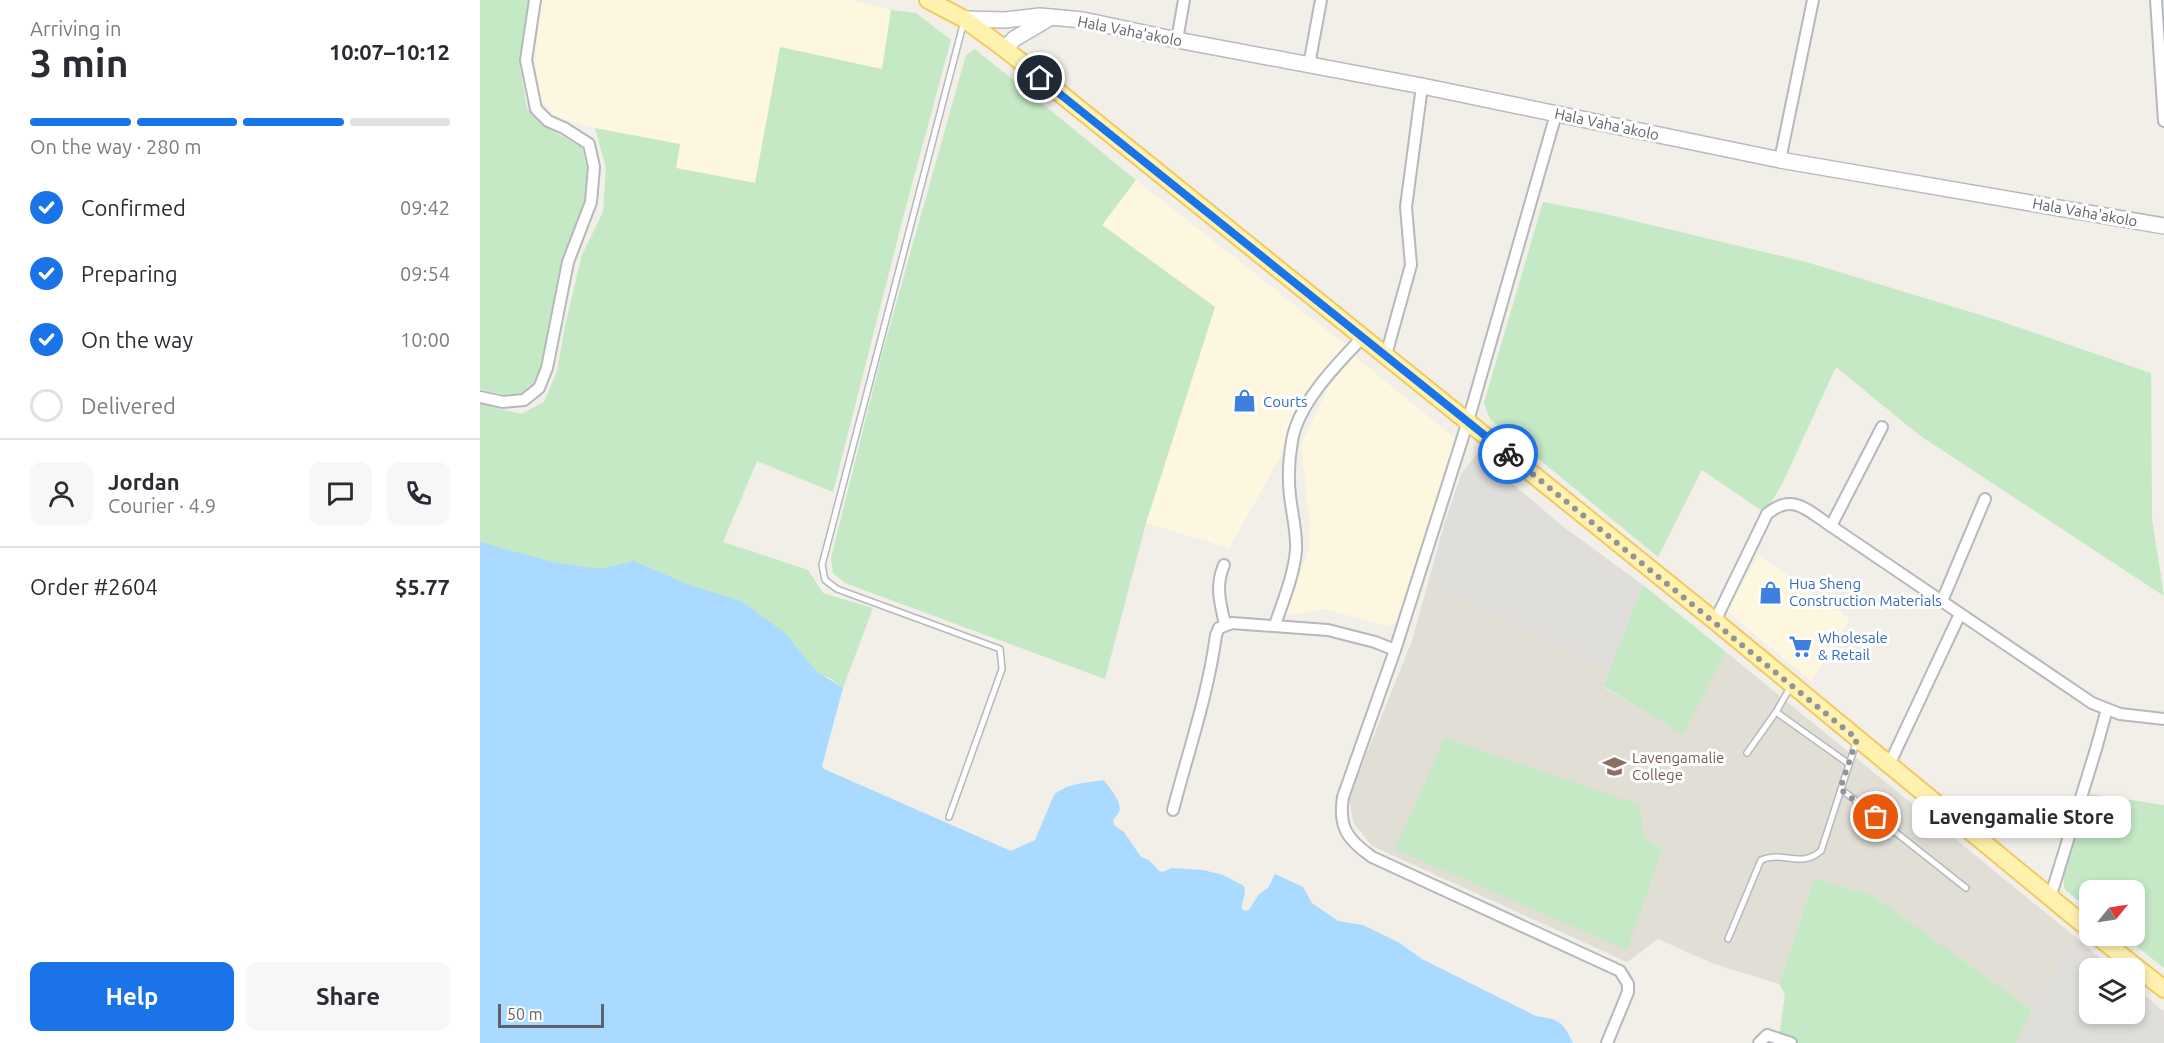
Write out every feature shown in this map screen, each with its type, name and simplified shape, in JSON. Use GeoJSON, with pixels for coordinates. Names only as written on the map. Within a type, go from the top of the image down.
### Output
{"type":"FeatureCollection","features":[{"type":"Feature","properties":{"kind":"main road"},"geometry":{"type":"LineString","coordinates":[[928,0],[964,19],[1005,49],[1715,621],[2079,921]]}},
{"type":"Feature","properties":{"kind":"main road"},"geometry":{"type":"LineString","coordinates":[[1005,49],[1014,39],[1051,17]]}},
{"type":"Feature","properties":{"kind":"main road","name":"Hala Vaha'akolo"},"geometry":{"type":"LineString","coordinates":[[964,19],[1051,17],[1083,20],[1422,86],[1780,160],[2164,226]]}},
{"type":"Feature","properties":{"kind":"main road"},"geometry":{"type":"LineString","coordinates":[[2110,946],[2164,989]]}},
{"type":"Feature","properties":{"kind":"street"},"geometry":{"type":"LineString","coordinates":[[480,397],[503,402],[524,400],[539,387],[547,368],[568,262],[591,202],[594,167],[589,144],[548,121],[536,109],[526,60],[535,0]]}},
{"type":"Feature","properties":{"kind":"street"},"geometry":{"type":"LineString","coordinates":[[1177,40],[1184,0]]}},
{"type":"Feature","properties":{"kind":"street"},"geometry":{"type":"LineString","coordinates":[[1309,65],[1321,0]]}},
{"type":"Feature","properties":{"kind":"street"},"geometry":{"type":"LineString","coordinates":[[1780,160],[1813,0]]}},
{"type":"Feature","properties":{"kind":"street"},"geometry":{"type":"LineString","coordinates":[[2156,0],[2161,12],[2164,121]]}},
{"type":"Feature","properties":{"kind":"street"},"geometry":{"type":"LineString","coordinates":[[1386,355],[1411,265],[1406,207],[1422,86]]}},
{"type":"Feature","properties":{"kind":"street"},"geometry":{"type":"LineString","coordinates":[[1556,114],[1468,421],[1395,650],[1344,797],[1341,814],[1345,830],[1355,845],[1372,857],[1620,970],[1628,984],[1628,992],[1607,1043]]}},
{"type":"Feature","properties":{"kind":"street"},"geometry":{"type":"LineString","coordinates":[[1275,625],[1296,551],[1295,523],[1290,495],[1292,440],[1301,415],[1314,394],[1335,366],[1363,337]]}},
{"type":"Feature","properties":{"kind":"street"},"geometry":{"type":"LineString","coordinates":[[1830,526],[1882,427]]}},
{"type":"Feature","properties":{"kind":"street"},"geometry":{"type":"LineString","coordinates":[[1942,601],[1985,499]]}},
{"type":"Feature","properties":{"kind":"street"},"geometry":{"type":"LineString","coordinates":[[1715,621],[1767,514],[1782,503],[1798,505],[2092,703],[2121,714],[2164,719]]}},
{"type":"Feature","properties":{"kind":"street"},"geometry":{"type":"LineString","coordinates":[[1224,565],[1218,590],[1225,624]]}},
{"type":"Feature","properties":{"kind":"street"},"geometry":{"type":"LineString","coordinates":[[1889,765],[1960,614]]}},
{"type":"Feature","properties":{"kind":"street"},"geometry":{"type":"LineString","coordinates":[[1173,810],[1192,748],[1219,628],[1232,623],[1328,630],[1375,642],[1395,650]]}},
{"type":"Feature","properties":{"kind":"street"},"geometry":{"type":"LineString","coordinates":[[2050,898],[2107,709]]}},
{"type":"Feature","properties":{"kind":"street"},"geometry":{"type":"LineString","coordinates":[[1759,1043],[1767,1035],[1791,1043]]}},
{"type":"Feature","properties":{"kind":"lane"},"geometry":{"type":"LineString","coordinates":[[949,817],[1002,669],[1000,649],[837,589],[825,580],[822,565],[964,19]]}},
{"type":"Feature","properties":{"kind":"lane"},"geometry":{"type":"LineString","coordinates":[[1747,753],[1776,712],[1792,684]]}},
{"type":"Feature","properties":{"kind":"lane"},"geometry":{"type":"LineString","coordinates":[[1776,712],[1849,764]]}},
{"type":"Feature","properties":{"kind":"lane"},"geometry":{"type":"LineString","coordinates":[[1728,939],[1761,860],[1776,856],[1796,860],[1806,859],[1821,851],[1857,739]]}},
{"type":"Feature","properties":{"kind":"lane"},"geometry":{"type":"LineString","coordinates":[[1840,789],[1966,888]]}},
{"type":"Feature","properties":{"kind":"shaded area"},"geometry":{"type":"Polygon","coordinates":[[[541,0],[850,0],[891,10],[882,69],[780,48],[756,183],[676,168],[679,144],[595,128],[557,118],[542,102],[535,64],[541,0]]]}},
{"type":"Feature","properties":{"kind":"shaded area"},"geometry":{"type":"Polygon","coordinates":[[[1136,180],[1344,344],[1229,548],[1146,523],[1215,307],[1102,225],[1136,180]]]}},
{"type":"Feature","properties":{"kind":"shaded area"},"geometry":{"type":"Polygon","coordinates":[[[1353,355],[1457,440],[1401,620],[1387,626],[1325,609],[1286,615],[1309,549],[1310,524],[1301,444],[1328,388],[1353,355]]]}},
{"type":"Feature","properties":{"kind":"shaded area"},"geometry":{"type":"Polygon","coordinates":[[[1477,454],[1565,528],[1643,585],[1609,671],[1428,583],[1461,474],[1477,454]]]}},
{"type":"Feature","properties":{"kind":"shaded area"},"geometry":{"type":"Polygon","coordinates":[[[1758,555],[1850,619],[1811,681],[1727,611],[1758,555]]]}},
{"type":"Feature","properties":{"kind":"shaded area","name":"Lavengamalie College"},"geometry":{"type":"Polygon","coordinates":[[[1428,583],[1609,671],[1603,687],[1683,734],[1726,652],[2073,935],[2032,1010],[1874,896],[1814,878],[1779,984],[1714,964],[1658,939],[1627,962],[1372,846],[1353,822],[1349,797],[1412,641],[1428,583]]]}},
{"type":"Feature","properties":{"kind":"shaded area"},"geometry":{"type":"Polygon","coordinates":[[[2073,935],[2079,940],[2079,946],[2086,946],[2100,958],[2079,958],[2079,1024],[2145,1024],[2145,996],[2164,1012],[2164,1043],[2016,1043],[2073,935]]]}},
{"type":"Feature","properties":{"kind":"green space"},"geometry":{"type":"Polygon","coordinates":[[[480,0],[529,0],[520,66],[527,109],[546,127],[582,148],[588,172],[587,201],[543,367],[531,387],[518,395],[480,389],[480,0]]]}},
{"type":"Feature","properties":{"kind":"green space"},"geometry":{"type":"Polygon","coordinates":[[[891,10],[916,13],[951,40],[833,492],[757,461],[723,542],[808,570],[823,593],[873,608],[843,688],[830,678],[480,542],[480,404],[521,414],[544,402],[557,371],[582,255],[603,212],[606,168],[595,128],[680,144],[676,168],[755,183],[780,47],[882,69],[891,10]]]}},
{"type":"Feature","properties":{"kind":"green space"},"geometry":{"type":"Polygon","coordinates":[[[975,49],[1136,180],[1102,225],[1215,307],[1146,523],[1105,679],[845,583],[833,573],[831,558],[882,354],[966,55],[975,49]]]}},
{"type":"Feature","properties":{"kind":"green space"},"geometry":{"type":"Polygon","coordinates":[[[1543,202],[1601,213],[1806,262],[1997,320],[2151,373],[2152,519],[2164,596],[1919,435],[1836,367],[1782,484],[1765,513],[1702,470],[1658,557],[1490,419],[1484,403],[1543,202]]]}},
{"type":"Feature","properties":{"kind":"green space"},"geometry":{"type":"Polygon","coordinates":[[[1643,585],[1726,652],[1683,735],[1603,686],[1643,585]]]}},
{"type":"Feature","properties":{"kind":"green space"},"geometry":{"type":"Polygon","coordinates":[[[1445,738],[1639,805],[1644,838],[1662,849],[1627,950],[1395,849],[1445,738]]]}},
{"type":"Feature","properties":{"kind":"green space"},"geometry":{"type":"Polygon","coordinates":[[[2090,794],[2164,805],[2164,968],[2136,946],[2145,946],[2145,880],[2079,880],[2079,901],[2065,890],[2063,878],[2090,794]]]}},
{"type":"Feature","properties":{"kind":"green space"},"geometry":{"type":"Polygon","coordinates":[[[1814,878],[1874,896],[2032,1010],[2016,1043],[1796,1043],[1779,1038],[1785,994],[1779,984],[1814,878]]]}},
{"type":"Feature","properties":{"kind":"water"},"geometry":{"type":"Polygon","coordinates":[[[480,542],[557,563],[601,569],[634,561],[689,585],[741,601],[785,633],[816,671],[843,688],[822,766],[824,769],[1011,851],[1035,840],[1054,795],[1059,791],[1083,783],[1103,780],[1115,795],[1120,808],[1113,820],[1114,825],[1124,832],[1141,857],[1149,860],[1159,871],[1172,868],[1203,870],[1223,875],[1244,886],[1242,909],[1245,911],[1249,910],[1259,894],[1268,888],[1275,874],[1303,887],[1312,903],[1338,921],[1363,925],[1398,942],[1422,959],[1536,1016],[1555,1020],[1563,1026],[1573,1043],[480,1043],[480,542]]]}},
{"type":"Feature","properties":{"kind":"way so far"},"geometry":{"type":"LineString","coordinates":[[1508,454],[1857,739],[1840,789],[1876,817]]}},
{"type":"Feature","properties":{"kind":"place","name":"Courts"},"geometry":{"type":"Point","coordinates":[1245,401]}},
{"type":"Feature","properties":{"kind":"place","name":"Hua Sheng Construction Materials"},"geometry":{"type":"Point","coordinates":[1771,592]}},
{"type":"Feature","properties":{"kind":"place","name":"Wholesale & Retail"},"geometry":{"type":"Point","coordinates":[1800,646]}},
{"type":"Feature","properties":{"kind":"place","name":"Lavengamalie College"},"geometry":{"type":"Point","coordinates":[1614,766]}},
{"type":"Feature","properties":{"kind":"place","name":"Lavengamalie Store"},"geometry":{"type":"Point","coordinates":[1876,817]}},
{"type":"Feature","properties":{"kind":"route"},"geometry":{"type":"LineString","coordinates":[[1040,78],[1508,454]]}}]}
